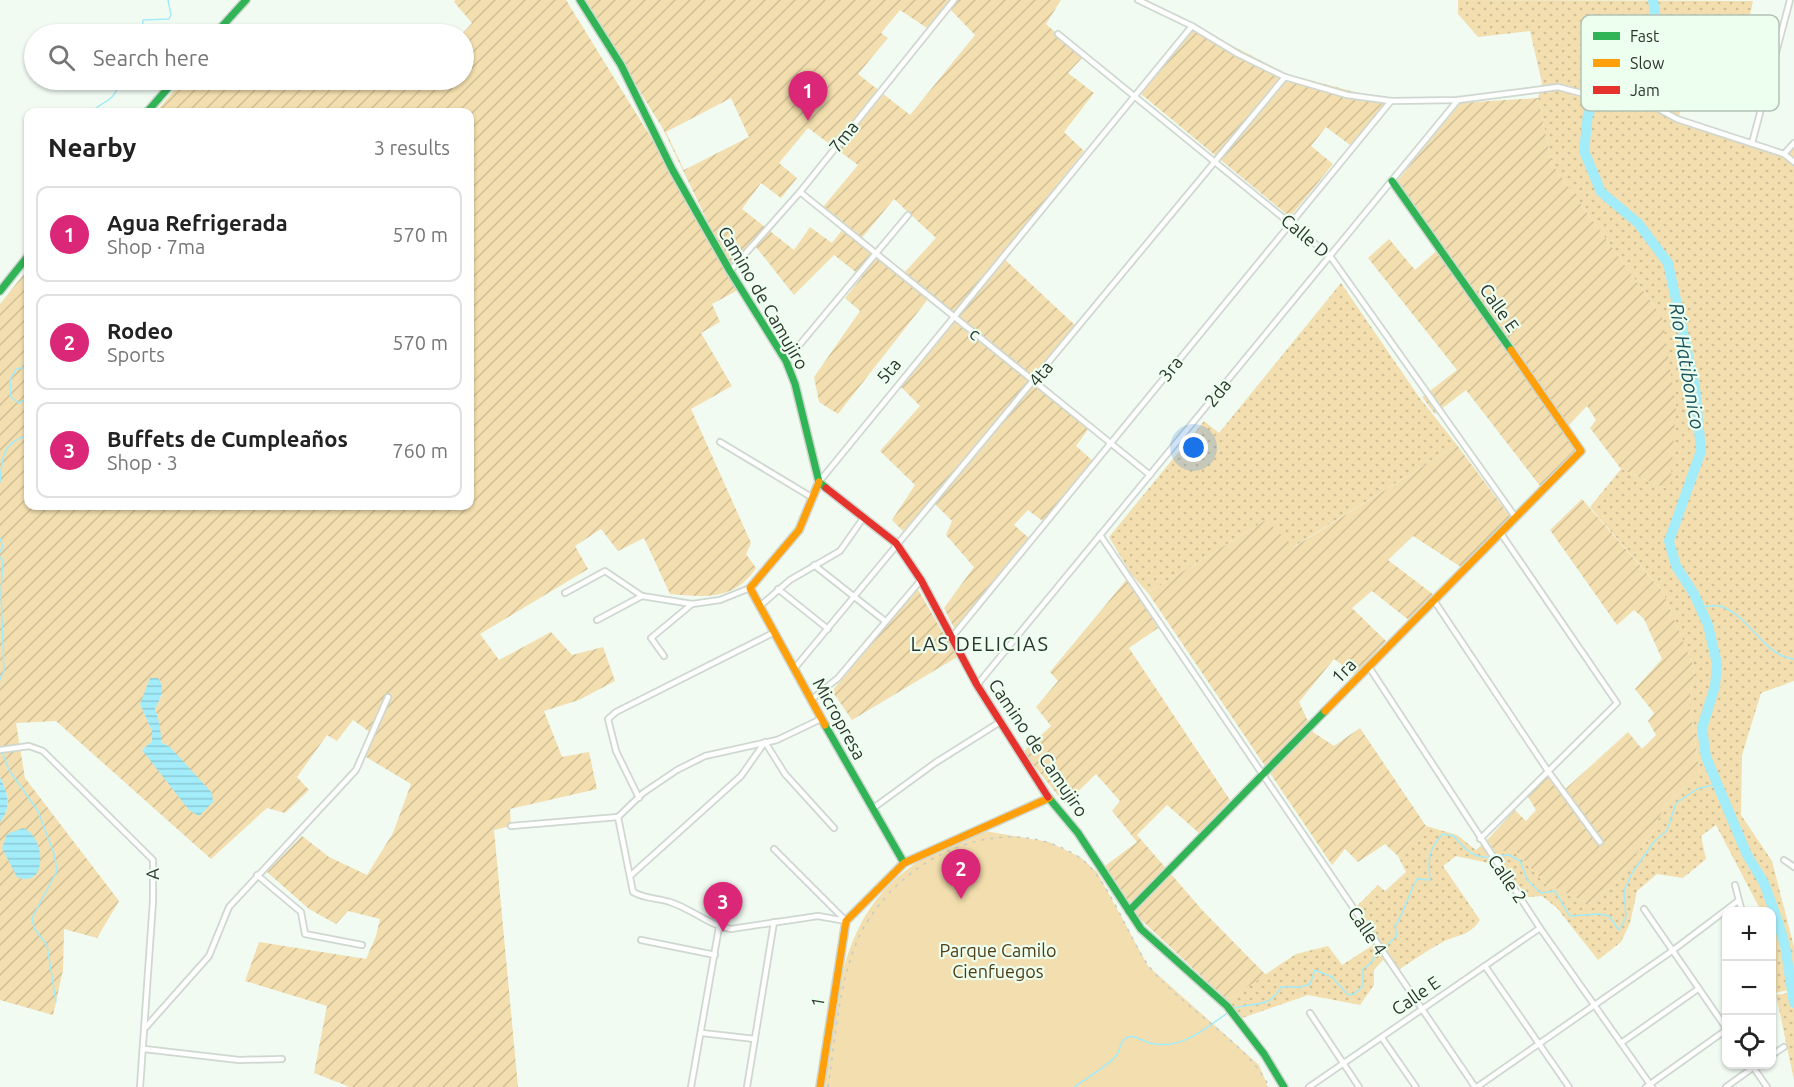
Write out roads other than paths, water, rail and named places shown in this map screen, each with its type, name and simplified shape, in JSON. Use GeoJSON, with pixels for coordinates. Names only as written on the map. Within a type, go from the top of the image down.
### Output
{"type":"FeatureCollection","features":[{"type":"Feature","properties":{"kind":"street"},"geometry":{"type":"LineString","coordinates":[[224,24],[246,0]]}},
{"type":"Feature","properties":{"kind":"street","name":"Camino de Camujiro"},"geometry":{"type":"LineString","coordinates":[[580,0],[621,65],[672,169],[730,272],[786,361],[795,384],[819,482],[896,543],[921,580],[977,685],[1000,722],[1049,798],[1078,834],[1141,929],[1227,1006],[1264,1054],[1284,1087]]}},
{"type":"Feature","properties":{"kind":"street","name":"7ma"},"geometry":{"type":"LineString","coordinates":[[730,272],[800,192],[954,0]]}},
{"type":"Feature","properties":{"kind":"street"},"geometry":{"type":"LineString","coordinates":[[1138,0],[1192,26],[1238,54],[1285,77],[1347,95],[1391,101],[1458,100],[1558,87],[1581,93]]}},
{"type":"Feature","properties":{"kind":"street"},"geometry":{"type":"LineString","coordinates":[[1779,41],[1790,0],[1794,3]]}},
{"type":"Feature","properties":{"kind":"street","name":"5ta"},"geometry":{"type":"LineString","coordinates":[[565,593],[605,571],[642,596],[692,604],[720,600],[750,588],[799,530],[819,482],[952,316],[1192,26]]}},
{"type":"Feature","properties":{"kind":"street","name":"Calle D"},"geometry":{"type":"LineString","coordinates":[[1058,34],[1330,256],[1516,519]]}},
{"type":"Feature","properties":{"kind":"street","name":"4ta"},"geometry":{"type":"LineString","coordinates":[[794,669],[855,597],[896,543],[1034,382],[1213,160],[1285,77]]}},
{"type":"Feature","properties":{"kind":"street"},"geometry":{"type":"LineString","coordinates":[[150,108],[166,90]]}},
{"type":"Feature","properties":{"kind":"street","name":"2da"},"geometry":{"type":"LineString","coordinates":[[977,685],[1458,100]]}},
{"type":"Feature","properties":{"kind":"street","name":"3ra"},"geometry":{"type":"LineString","coordinates":[[952,637],[1391,101]]}},
{"type":"Feature","properties":{"kind":"street"},"geometry":{"type":"LineString","coordinates":[[1662,111],[1677,119],[1784,154],[1794,162]]}},
{"type":"Feature","properties":{"kind":"street"},"geometry":{"type":"LineString","coordinates":[[1752,142],[1760,111]]}},
{"type":"Feature","properties":{"kind":"street"},"geometry":{"type":"LineString","coordinates":[[1784,154],[1794,143]]}},
{"type":"Feature","properties":{"kind":"street","name":"Calle E"},"geometry":{"type":"LineString","coordinates":[[1392,181],[1581,451]]}},
{"type":"Feature","properties":{"kind":"street","name":"c"},"geometry":{"type":"LineString","coordinates":[[800,192],[1150,475]]}},
{"type":"Feature","properties":{"kind":"street"},"geometry":{"type":"LineString","coordinates":[[786,361],[908,215]]}},
{"type":"Feature","properties":{"kind":"street"},"geometry":{"type":"LineString","coordinates":[[0,291],[24,261]]}},
{"type":"Feature","properties":{"kind":"street"},"geometry":{"type":"LineString","coordinates":[[720,442],[814,498]]}},
{"type":"Feature","properties":{"kind":"street","name":"1ra"},"geometry":{"type":"LineString","coordinates":[[1129,911],[1263,773],[1502,535],[1581,451]]}},
{"type":"Feature","properties":{"kind":"street"},"geometry":{"type":"LineString","coordinates":[[760,606],[778,589],[840,551],[864,517]]}},
{"type":"Feature","properties":{"kind":"street","name":"Calle 4"},"geometry":{"type":"LineString","coordinates":[[1100,535],[1263,773],[1421,1011],[1476,1087]]}},
{"type":"Feature","properties":{"kind":"street"},"geometry":{"type":"LineString","coordinates":[[1480,839],[1617,703],[1502,535]]}},
{"type":"Feature","properties":{"kind":"street"},"geometry":{"type":"LineString","coordinates":[[814,565],[885,621]]}},
{"type":"Feature","properties":{"kind":"street"},"geometry":{"type":"LineString","coordinates":[[811,700],[838,678],[921,580]]}},
{"type":"Feature","properties":{"kind":"street","name":"Micropresa"},"geometry":{"type":"LineString","coordinates":[[750,588],[821,719],[904,862]]}},
{"type":"Feature","properties":{"kind":"street"},"geometry":{"type":"LineString","coordinates":[[778,589],[828,629]]}},
{"type":"Feature","properties":{"kind":"street"},"geometry":{"type":"LineString","coordinates":[[597,620],[642,596]]}},
{"type":"Feature","properties":{"kind":"street"},"geometry":{"type":"LineString","coordinates":[[1435,602],[1548,771],[1600,842]]}},
{"type":"Feature","properties":{"kind":"street"},"geometry":{"type":"LineString","coordinates":[[664,656],[651,638],[692,604]]}},
{"type":"Feature","properties":{"kind":"street"},"geometry":{"type":"LineString","coordinates":[[639,798],[616,751],[608,719],[616,712],[774,632]]}},
{"type":"Feature","properties":{"kind":"street","name":"Calle 2"},"geometry":{"type":"LineString","coordinates":[[1369,667],[1492,857],[1649,1086]]}},
{"type":"Feature","properties":{"kind":"street"},"geometry":{"type":"LineString","coordinates":[[146,1027],[209,956],[229,907],[356,770],[388,697]]}},
{"type":"Feature","properties":{"kind":"street"},"geometry":{"type":"LineString","coordinates":[[511,826],[618,817],[677,770],[705,756],[765,742],[821,719]]}},
{"type":"Feature","properties":{"kind":"street"},"geometry":{"type":"LineString","coordinates":[[872,809],[935,763],[1000,722]]}},
{"type":"Feature","properties":{"kind":"street"},"geometry":{"type":"LineString","coordinates":[[765,742],[785,774],[834,828]]}},
{"type":"Feature","properties":{"kind":"street"},"geometry":{"type":"LineString","coordinates":[[630,876],[741,776],[765,742]]}},
{"type":"Feature","properties":{"kind":"street","name":"A"},"geometry":{"type":"LineString","coordinates":[[0,750],[29,747],[43,751],[153,860],[146,1027],[141,1087]]}},
{"type":"Feature","properties":{"kind":"street"},"geometry":{"type":"LineString","coordinates":[[846,921],[904,862],[1049,798]]}},
{"type":"Feature","properties":{"kind":"street"},"geometry":{"type":"LineString","coordinates":[[618,817],[633,892],[639,896],[671,902],[719,927],[731,929],[818,916],[846,921]]}},
{"type":"Feature","properties":{"kind":"street"},"geometry":{"type":"LineString","coordinates":[[774,849],[846,921]]}},
{"type":"Feature","properties":{"kind":"street"},"geometry":{"type":"LineString","coordinates":[[1784,860],[1794,867]]}},
{"type":"Feature","properties":{"kind":"street"},"geometry":{"type":"LineString","coordinates":[[257,875],[301,912],[305,934],[362,945]]}},
{"type":"Feature","properties":{"kind":"street"},"geometry":{"type":"LineString","coordinates":[[1735,885],[1740,907]]}},
{"type":"Feature","properties":{"kind":"street"},"geometry":{"type":"LineString","coordinates":[[1476,1087],[1672,951],[1738,901]]}},
{"type":"Feature","properties":{"kind":"street"},"geometry":{"type":"LineString","coordinates":[[1644,909],[1722,1023]]}},
{"type":"Feature","properties":{"kind":"street","name":"1"},"geometry":{"type":"LineString","coordinates":[[819,1087],[846,921]]}},
{"type":"Feature","properties":{"kind":"street"},"geometry":{"type":"LineString","coordinates":[[747,1087],[774,922]]}},
{"type":"Feature","properties":{"kind":"street"},"geometry":{"type":"LineString","coordinates":[[691,1087],[719,927]]}},
{"type":"Feature","properties":{"kind":"street","name":"Calle E"},"geometry":{"type":"LineString","coordinates":[[1309,1087],[1540,928]]}},
{"type":"Feature","properties":{"kind":"street"},"geometry":{"type":"LineString","coordinates":[[641,940],[715,956]]}},
{"type":"Feature","properties":{"kind":"street"},"geometry":{"type":"LineString","coordinates":[[1485,966],[1569,1087]]}},
{"type":"Feature","properties":{"kind":"street"},"geometry":{"type":"LineString","coordinates":[[1621,1043],[1698,989]]}},
{"type":"Feature","properties":{"kind":"street"},"geometry":{"type":"LineString","coordinates":[[1310,1013],[1359,1087]]}},
{"type":"Feature","properties":{"kind":"street"},"geometry":{"type":"LineString","coordinates":[[1649,1086],[1722,1032]]}},
{"type":"Feature","properties":{"kind":"street"},"geometry":{"type":"LineString","coordinates":[[702,1033],[755,1040]]}},
{"type":"Feature","properties":{"kind":"street"},"geometry":{"type":"LineString","coordinates":[[1382,1038],[1416,1087]]}},
{"type":"Feature","properties":{"kind":"street"},"geometry":{"type":"LineString","coordinates":[[1776,1052],[1784,1047]]}},
{"type":"Feature","properties":{"kind":"street"},"geometry":{"type":"LineString","coordinates":[[144,1049],[239,1060],[282,1059]]}},
{"type":"Feature","properties":{"kind":"street"},"geometry":{"type":"LineString","coordinates":[[1726,1087],[1750,1069]]}},
{"type":"Feature","properties":{"kind":"street"},"geometry":{"type":"LineString","coordinates":[[1756,1069],[1767,1087]]}},
{"type":"Feature","properties":{"kind":"water"},"geometry":{"type":"Polygon","coordinates":[[[150,678],[158,678],[162,686],[155,709],[160,726],[161,742],[170,747],[212,793],[213,802],[199,816],[189,810],[142,750],[152,741],[152,731],[140,704],[150,678]]]}},
{"type":"Feature","properties":{"kind":"water"},"geometry":{"type":"Polygon","coordinates":[[[0,777],[7,794],[8,805],[0,822],[0,777]]]}},
{"type":"Feature","properties":{"kind":"water"},"geometry":{"type":"Polygon","coordinates":[[[23,828],[31,833],[36,841],[40,860],[39,869],[34,876],[27,879],[17,877],[2,848],[7,834],[23,828]]]}},
{"type":"Feature","properties":{"kind":"waterway"},"geometry":{"type":"LineString","coordinates":[[143,24],[143,20],[169,19],[171,15],[168,0]]}},
{"type":"Feature","properties":{"kind":"waterway","name":"Río Hatibonico"},"geometry":{"type":"LineString","coordinates":[[1653,0],[1654,15]]}},
{"type":"Feature","properties":{"kind":"waterway"},"geometry":{"type":"LineString","coordinates":[[96,108],[112,97],[117,90]]}},
{"type":"Feature","properties":{"kind":"waterway","name":"Río Hatibonico"},"geometry":{"type":"LineString","coordinates":[[1590,111],[1584,151],[1601,192],[1638,223],[1668,263],[1695,387],[1701,451],[1669,541],[1676,566],[1694,594],[1708,625],[1717,664],[1715,686],[1702,728],[1706,757],[1747,855],[1764,883],[1778,922],[1785,946],[1794,1003]]}},
{"type":"Feature","properties":{"kind":"waterway"},"geometry":{"type":"LineString","coordinates":[[24,368],[16,369],[10,380],[11,397],[19,403],[24,400]]}},
{"type":"Feature","properties":{"kind":"waterway"},"geometry":{"type":"LineString","coordinates":[[0,482],[5,452],[13,442],[24,436]]}},
{"type":"Feature","properties":{"kind":"waterway"},"geometry":{"type":"LineString","coordinates":[[0,538],[3,547],[0,552]]}},
{"type":"Feature","properties":{"kind":"waterway"},"geometry":{"type":"LineString","coordinates":[[0,557],[3,561],[1,592],[4,671],[0,680]]}},
{"type":"Feature","properties":{"kind":"waterway"},"geometry":{"type":"LineString","coordinates":[[1700,607],[1721,606],[1733,612],[1774,651],[1794,659]]}},
{"type":"Feature","properties":{"kind":"waterway"},"geometry":{"type":"LineString","coordinates":[[2,752],[9,770],[38,811],[54,854],[57,871],[32,918],[34,928],[47,945],[56,1002]]}},
{"type":"Feature","properties":{"kind":"waterway"},"geometry":{"type":"LineString","coordinates":[[1497,856],[1509,855],[1520,861],[1528,881],[1541,893],[1554,891],[1570,916],[1599,914],[1609,916],[1619,930],[1626,917],[1624,891],[1632,873],[1653,843],[1667,830],[1676,803],[1697,789],[1717,784]]}},
{"type":"Feature","properties":{"kind":"waterway"},"geometry":{"type":"LineString","coordinates":[[1383,948],[1397,936],[1395,926],[1417,879],[1430,880],[1430,855],[1434,845],[1443,834],[1454,836],[1475,855],[1492,857]]}},
{"type":"Feature","properties":{"kind":"waterway"},"geometry":{"type":"LineString","coordinates":[[1233,1009],[1265,1002],[1276,995],[1281,987],[1301,987],[1310,984],[1315,970],[1332,977],[1348,995],[1354,994],[1363,986],[1363,969],[1370,964],[1379,950]]}},
{"type":"Feature","properties":{"kind":"waterway"},"geometry":{"type":"LineString","coordinates":[[1074,1087],[1113,1059],[1118,1054],[1123,1041],[1128,1037],[1162,1045],[1172,1044],[1192,1037],[1229,1012]]}},
{"type":"Feature","properties":{"kind":"railway"},"geometry":{"type":"LineString","coordinates":[[828,1087],[844,982],[854,949],[869,918],[891,891],[918,868],[948,851],[981,840],[1015,837],[1048,843],[1080,858],[1090,867],[1109,893],[1148,965],[1178,996],[1246,1055],[1269,1087]]}},
{"type":"Feature","properties":{"kind":"place","name":"Agua Refrigerada"},"geometry":{"type":"Point","coordinates":[808,121]}},
{"type":"Feature","properties":{"kind":"place","name":"Rodeo"},"geometry":{"type":"Point","coordinates":[961,899]}},
{"type":"Feature","properties":{"kind":"place","name":"Buffets de Cumpleaños"},"geometry":{"type":"Point","coordinates":[723,932]}},
{"type":"Feature","properties":{"kind":"district","name":"LAS DELICIAS"},"geometry":{"type":"Point","coordinates":[980,644]}},
{"type":"Feature","properties":{"kind":"park label","name":"Parque Camilo Cienfuegos"},"geometry":{"type":"Point","coordinates":[998,961]}}]}
